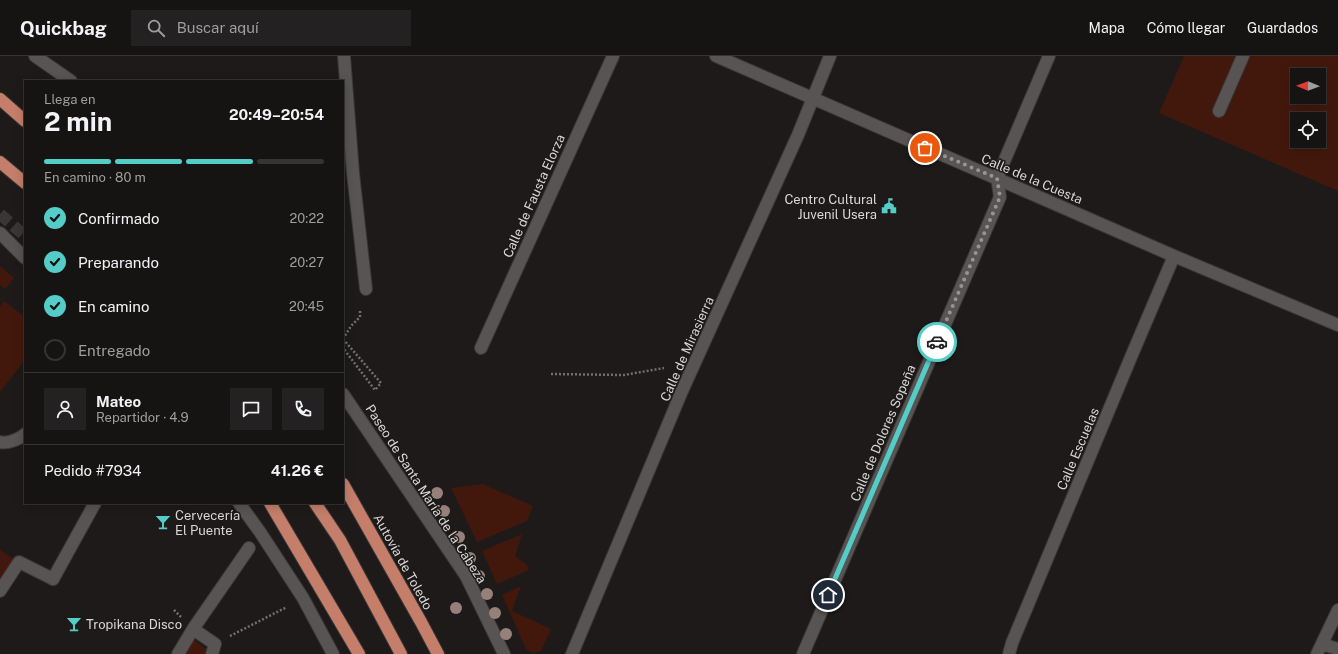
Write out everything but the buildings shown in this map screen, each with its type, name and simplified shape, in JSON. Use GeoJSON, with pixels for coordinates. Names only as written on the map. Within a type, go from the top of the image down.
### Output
{"type":"FeatureCollection","features":[{"type":"Feature","properties":{"kind":"highway"},"geometry":{"type":"LineString","coordinates":[[0,99],[24,120]]}},
{"type":"Feature","properties":{"kind":"highway"},"geometry":{"type":"LineString","coordinates":[[0,162],[24,182]]}},
{"type":"Feature","properties":{"kind":"highway","name":"Autovía de Toledo"},"geometry":{"type":"LineString","coordinates":[[344,486],[438,654]]}},
{"type":"Feature","properties":{"kind":"highway"},"geometry":{"type":"LineString","coordinates":[[271,504],[360,654]]}},
{"type":"Feature","properties":{"kind":"highway"},"geometry":{"type":"LineString","coordinates":[[317,504],[340,540],[401,654]]}},
{"type":"Feature","properties":{"kind":"street"},"geometry":{"type":"LineString","coordinates":[[35,56],[70,80]]}},
{"type":"Feature","properties":{"kind":"street"},"geometry":{"type":"LineString","coordinates":[[344,56],[348,173],[366,289]]}},
{"type":"Feature","properties":{"kind":"street","name":"Calle de Fausta Elorza"},"geometry":{"type":"LineString","coordinates":[[480,348],[613,56]]}},
{"type":"Feature","properties":{"kind":"street","name":"Calle de la Cuesta"},"geometry":{"type":"LineString","coordinates":[[716,56],[1174,256],[1338,325]]}},
{"type":"Feature","properties":{"kind":"street","name":"Calle de Mirasierra"},"geometry":{"type":"LineString","coordinates":[[572,654],[682,392],[813,99],[830,56]]}},
{"type":"Feature","properties":{"kind":"street"},"geometry":{"type":"LineString","coordinates":[[997,178],[1049,56]]}},
{"type":"Feature","properties":{"kind":"street"},"geometry":{"type":"LineString","coordinates":[[1218,111],[1243,56]]}},
{"type":"Feature","properties":{"kind":"street","name":"Calle de Dolores Sopeña"},"geometry":{"type":"LineString","coordinates":[[803,654],[1000,197],[997,178]]}},
{"type":"Feature","properties":{"kind":"street"},"geometry":{"type":"LineString","coordinates":[[0,233],[24,257]]}},
{"type":"Feature","properties":{"kind":"street","name":"Calle Escuelas"},"geometry":{"type":"LineString","coordinates":[[1009,654],[1015,636],[1174,256]]}},
{"type":"Feature","properties":{"kind":"street","name":"Paseo de Santa María de la Cabeza"},"geometry":{"type":"LineString","coordinates":[[344,395],[466,576],[504,654]]}},
{"type":"Feature","properties":{"kind":"street"},"geometry":{"type":"LineString","coordinates":[[0,442],[3,443],[24,435]]}},
{"type":"Feature","properties":{"kind":"street"},"geometry":{"type":"LineString","coordinates":[[0,591],[19,562],[53,579],[94,504]]}},
{"type":"Feature","properties":{"kind":"street"},"geometry":{"type":"LineString","coordinates":[[240,504],[260,532],[302,598],[333,654]]}},
{"type":"Feature","properties":{"kind":"street"},"geometry":{"type":"LineString","coordinates":[[178,654],[193,629],[249,548]]}},
{"type":"Feature","properties":{"kind":"street"},"geometry":{"type":"LineString","coordinates":[[1338,610],[1320,649],[1338,649]]}},
{"type":"Feature","properties":{"kind":"street"},"geometry":{"type":"LineString","coordinates":[[193,629],[213,649]]}},
{"type":"Feature","properties":{"kind":"path"},"geometry":{"type":"LineString","coordinates":[[344,337],[351,326],[360,317],[360,310]]}},
{"type":"Feature","properties":{"kind":"path"},"geometry":{"type":"LineString","coordinates":[[344,340],[381,383],[375,390],[344,349]]}},
{"type":"Feature","properties":{"kind":"path"},"geometry":{"type":"LineString","coordinates":[[551,374],[624,375],[664,368]]}},
{"type":"Feature","properties":{"kind":"path"},"geometry":{"type":"LineString","coordinates":[[213,649],[286,607]]}},
{"type":"Feature","properties":{"kind":"shaded area"},"geometry":{"type":"Polygon","coordinates":[[[1184,56],[1338,56],[1338,191],[1159,113],[1184,56]]]}},
{"type":"Feature","properties":{"kind":"shaded area"},"geometry":{"type":"Polygon","coordinates":[[[0,266],[14,278],[5,289],[0,285],[0,266]]]}},
{"type":"Feature","properties":{"kind":"shaded area"},"geometry":{"type":"Polygon","coordinates":[[[4,301],[24,316],[24,361],[0,392],[0,307],[4,301]]]}},
{"type":"Feature","properties":{"kind":"shaded area"},"geometry":{"type":"Polygon","coordinates":[[[483,484],[533,506],[527,521],[477,542],[451,488],[483,484]]]}},
{"type":"Feature","properties":{"kind":"shaded area"},"geometry":{"type":"Polygon","coordinates":[[[522,534],[515,556],[526,564],[529,570],[497,584],[482,551],[522,534]]]}},
{"type":"Feature","properties":{"kind":"shaded area"},"geometry":{"type":"Polygon","coordinates":[[[0,550],[19,562],[0,591],[0,550]]]}},
{"type":"Feature","properties":{"kind":"shaded area"},"geometry":{"type":"Polygon","coordinates":[[[521,586],[512,611],[551,629],[541,651],[533,653],[526,649],[502,595],[521,586]]]}},
{"type":"Feature","properties":{"kind":"shaded area"},"geometry":{"type":"Polygon","coordinates":[[[193,639],[206,649],[204,654],[184,654],[193,639]]]}},
{"type":"Feature","properties":{"kind":"tunnel"},"geometry":{"type":"LineString","coordinates":[[0,214],[24,235]]}},
{"type":"Feature","properties":{"kind":"way so far"},"geometry":{"type":"LineString","coordinates":[[925,148],[997,178],[1000,197],[937,342]]}},
{"type":"Feature","properties":{"kind":"place","name":"Centro Cultural Juvenil Usera"},"geometry":{"type":"Point","coordinates":[889,206]}},
{"type":"Feature","properties":{"kind":"place","name":"Cervecería El Puente"},"geometry":{"type":"Point","coordinates":[163,522]}},
{"type":"Feature","properties":{"kind":"place","name":"Tropikana Disco"},"geometry":{"type":"Point","coordinates":[74,624]}},
{"type":"Feature","properties":{"kind":"route"},"geometry":{"type":"LineString","coordinates":[[828,595],[937,342]]}}]}
